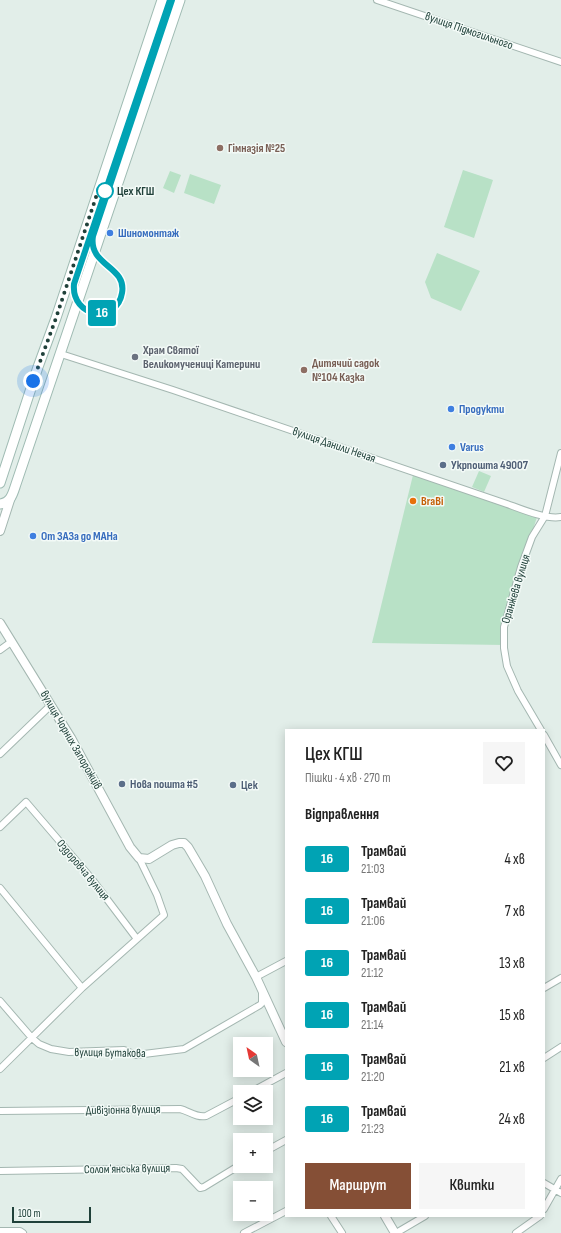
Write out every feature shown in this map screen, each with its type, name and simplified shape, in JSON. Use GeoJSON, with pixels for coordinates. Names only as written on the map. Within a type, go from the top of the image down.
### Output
{"type":"FeatureCollection","features":[{"type":"Feature","properties":{"kind":"main road"},"geometry":{"type":"LineString","coordinates":[[0,483],[162,0]]}},
{"type":"Feature","properties":{"kind":"main road"},"geometry":{"type":"LineString","coordinates":[[0,504],[8,501],[11,497],[61,354],[180,0]]}},
{"type":"Feature","properties":{"kind":"main road"},"geometry":{"type":"LineString","coordinates":[[38,367],[54,372]]}},
{"type":"Feature","properties":{"kind":"street","name":"вулиця Підмогильного"},"geometry":{"type":"LineString","coordinates":[[377,0],[561,62]]}},
{"type":"Feature","properties":{"kind":"street","name":"вулиця Данили Нечая"},"geometry":{"type":"LineString","coordinates":[[61,354],[173,390],[507,504],[545,516],[557,518],[561,517]]}},
{"type":"Feature","properties":{"kind":"street"},"geometry":{"type":"LineString","coordinates":[[545,516],[561,453]]}},
{"type":"Feature","properties":{"kind":"street"},"geometry":{"type":"LineString","coordinates":[[0,531],[11,497]]}},
{"type":"Feature","properties":{"kind":"street","name":"Оранжева вулиця"},"geometry":{"type":"LineString","coordinates":[[540,729],[518,691],[507,666],[504,648],[504,627],[520,567],[532,537],[545,516]]}},
{"type":"Feature","properties":{"kind":"street","name":"вулиця Чорних Запорожців"},"geometry":{"type":"LineString","coordinates":[[0,623],[71,738],[130,847],[139,858],[157,895],[164,915],[138,939]]}},
{"type":"Feature","properties":{"kind":"street"},"geometry":{"type":"LineString","coordinates":[[0,650],[11,642]]}},
{"type":"Feature","properties":{"kind":"street"},"geometry":{"type":"LineString","coordinates":[[0,754],[51,704]]}},
{"type":"Feature","properties":{"kind":"street"},"geometry":{"type":"LineString","coordinates":[[545,737],[561,765]]}},
{"type":"Feature","properties":{"kind":"street","name":"Оздоровча вулиця"},"geometry":{"type":"LineString","coordinates":[[0,827],[26,802],[91,878],[138,939]]}},
{"type":"Feature","properties":{"kind":"street"},"geometry":{"type":"LineString","coordinates":[[139,858],[149,859],[172,845],[179,843],[184,843],[188,847],[205,876],[227,924],[256,977],[285,1040]]}},
{"type":"Feature","properties":{"kind":"street"},"geometry":{"type":"LineString","coordinates":[[0,888],[82,988]]}},
{"type":"Feature","properties":{"kind":"street"},"geometry":{"type":"LineString","coordinates":[[0,1069],[82,988],[138,939]]}},
{"type":"Feature","properties":{"kind":"street"},"geometry":{"type":"LineString","coordinates":[[256,977],[285,962]]}},
{"type":"Feature","properties":{"kind":"street"},"geometry":{"type":"LineString","coordinates":[[545,987],[561,978]]}},
{"type":"Feature","properties":{"kind":"street","name":"вулиця Бутакова"},"geometry":{"type":"LineString","coordinates":[[0,1001],[32,1038],[39,1044],[51,1049],[69,1052],[124,1050],[136,1055],[184,1048],[260,1005],[262,1003],[261,990]]}},
{"type":"Feature","properties":{"kind":"street"},"geometry":{"type":"LineString","coordinates":[[545,1057],[561,1047]]}},
{"type":"Feature","properties":{"kind":"street"},"geometry":{"type":"LineString","coordinates":[[264,1085],[285,1074]]}},
{"type":"Feature","properties":{"kind":"street","name":"Дивізіонна вулиця"},"geometry":{"type":"LineString","coordinates":[[0,1111],[180,1109],[195,1116],[201,1117],[206,1116],[233,1102]]}},
{"type":"Feature","properties":{"kind":"street"},"geometry":{"type":"LineString","coordinates":[[273,1147],[285,1141]]}},
{"type":"Feature","properties":{"kind":"street","name":"Соломʼянська вулиця"},"geometry":{"type":"LineString","coordinates":[[0,1171],[182,1168],[200,1188],[233,1170]]}},
{"type":"Feature","properties":{"kind":"street"},"geometry":{"type":"LineString","coordinates":[[545,1208],[558,1191],[561,1179]]}},
{"type":"Feature","properties":{"kind":"street"},"geometry":{"type":"LineString","coordinates":[[545,1184],[558,1191]]}},
{"type":"Feature","properties":{"kind":"street"},"geometry":{"type":"LineString","coordinates":[[244,1233],[285,1212]]}},
{"type":"Feature","properties":{"kind":"street"},"geometry":{"type":"LineString","coordinates":[[332,1217],[342,1233]]}},
{"type":"Feature","properties":{"kind":"street"},"geometry":{"type":"LineString","coordinates":[[387,1217],[396,1233],[423,1217]]}},
{"type":"Feature","properties":{"kind":"street"},"geometry":{"type":"LineString","coordinates":[[516,1233],[539,1217]]}},
{"type":"Feature","properties":{"kind":"street"},"geometry":{"type":"LineString","coordinates":[[0,1231],[20,1231],[23,1233]]}},
{"type":"Feature","properties":{"kind":"green space"},"geometry":{"type":"Polygon","coordinates":[[[463,170],[493,180],[474,238],[444,227],[463,170]]]}},
{"type":"Feature","properties":{"kind":"green space"},"geometry":{"type":"Polygon","coordinates":[[[170,171],[181,175],[174,193],[163,188],[170,171]]]}},
{"type":"Feature","properties":{"kind":"green space"},"geometry":{"type":"Polygon","coordinates":[[[190,174],[221,185],[214,204],[184,193],[190,174]]]}},
{"type":"Feature","properties":{"kind":"green space"},"geometry":{"type":"Polygon","coordinates":[[[437,253],[480,271],[461,311],[431,298],[425,282],[437,253]]]}},
{"type":"Feature","properties":{"kind":"green space"},"geometry":{"type":"Polygon","coordinates":[[[479,471],[491,476],[484,492],[472,487],[479,471]]]}},
{"type":"Feature","properties":{"kind":"green space"},"geometry":{"type":"Polygon","coordinates":[[[413,475],[537,517],[507,611],[504,645],[372,643],[413,475]]]}},
{"type":"Feature","properties":{"kind":"tram line"},"geometry":{"type":"LineString","coordinates":[[170,0],[74,284],[75,295],[79,304],[86,310],[95,313],[104,313],[112,309],[118,303],[122,293],[122,284],[118,277],[96,254],[93,246],[93,236],[172,0]]}},
{"type":"Feature","properties":{"kind":"tram line","name":"16"},"geometry":{"type":"LineString","coordinates":[[170,0],[74,284],[74,296],[78,303],[80,306],[92,313],[108,311],[115,305],[122,294],[122,284],[118,276],[97,256],[92,241],[172,0]]}},
{"type":"Feature","properties":{"kind":"place","name":"Гімназія №25"},"geometry":{"type":"Point","coordinates":[220,148]}},
{"type":"Feature","properties":{"kind":"place","name":"Цех КГШ"},"geometry":{"type":"Point","coordinates":[105,191]}},
{"type":"Feature","properties":{"kind":"place","name":"Шиномонтаж"},"geometry":{"type":"Point","coordinates":[110,233]}},
{"type":"Feature","properties":{"kind":"place","name":"Храм Святої Великомучениці Катерини"},"geometry":{"type":"Point","coordinates":[135,357]}},
{"type":"Feature","properties":{"kind":"place","name":"Дитячий садок №104 Казка"},"geometry":{"type":"Point","coordinates":[304,370]}},
{"type":"Feature","properties":{"kind":"place","name":"Продукти"},"geometry":{"type":"Point","coordinates":[451,409]}},
{"type":"Feature","properties":{"kind":"place","name":"Varus"},"geometry":{"type":"Point","coordinates":[452,447]}},
{"type":"Feature","properties":{"kind":"place","name":"Укрпошта 49007"},"geometry":{"type":"Point","coordinates":[443,465]}},
{"type":"Feature","properties":{"kind":"place","name":"BraBi"},"geometry":{"type":"Point","coordinates":[413,501]}},
{"type":"Feature","properties":{"kind":"place","name":"От ЗАЗа до МАНа"},"geometry":{"type":"Point","coordinates":[33,536]}},
{"type":"Feature","properties":{"kind":"place","name":"Нова пошта #5"},"geometry":{"type":"Point","coordinates":[122,784]}},
{"type":"Feature","properties":{"kind":"place","name":"Цек"},"geometry":{"type":"Point","coordinates":[233,785]}},
{"type":"Feature","properties":{"kind":"route"},"geometry":{"type":"LineString","coordinates":[[33,381],[56,318],[100,185],[105,191]]}}]}
